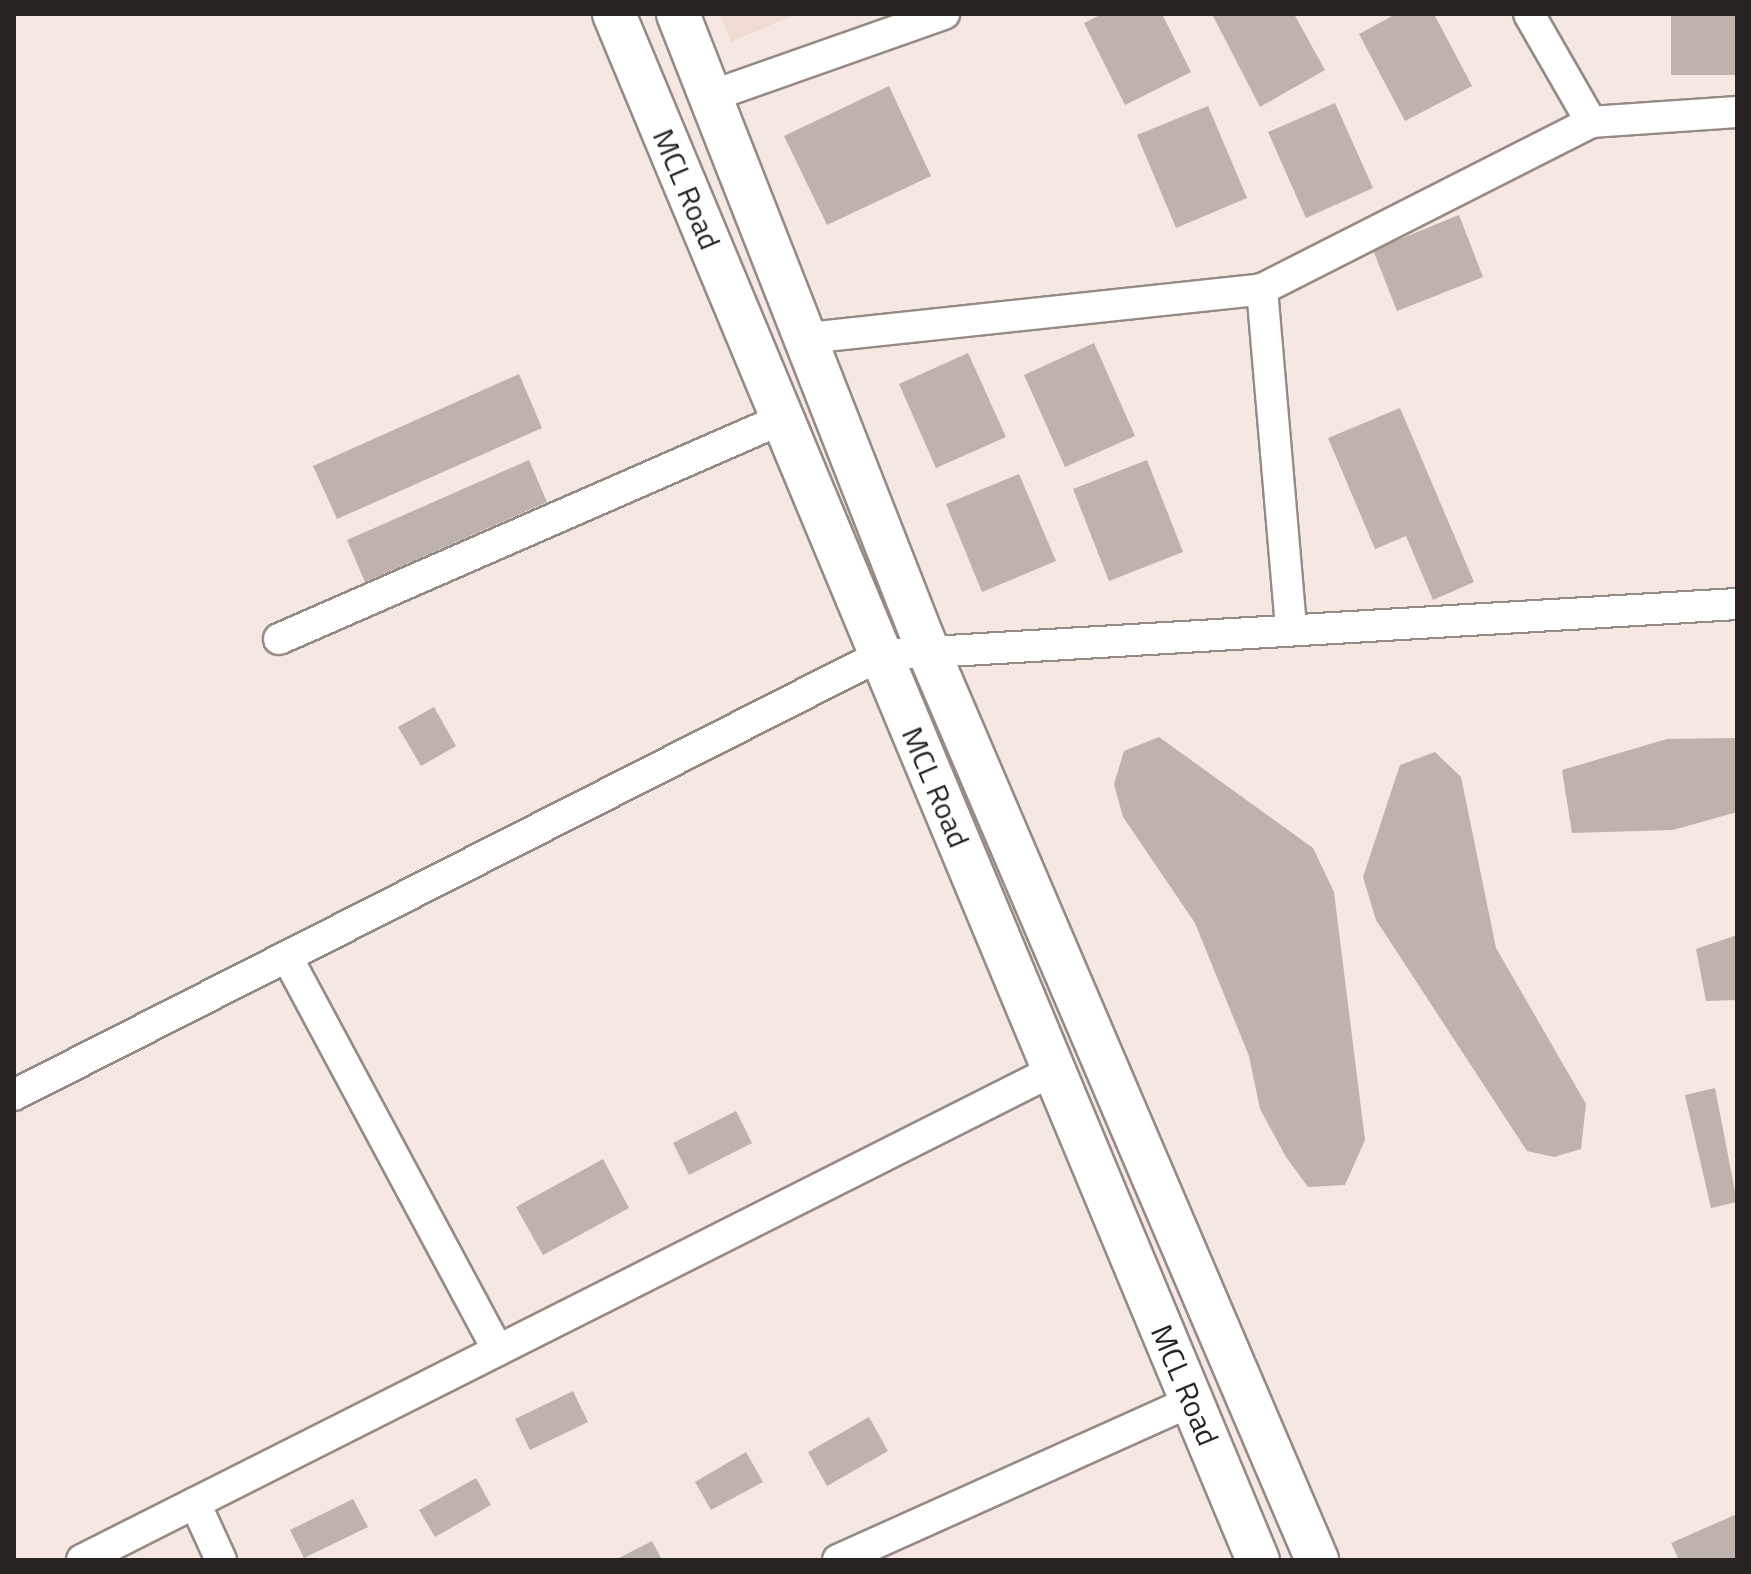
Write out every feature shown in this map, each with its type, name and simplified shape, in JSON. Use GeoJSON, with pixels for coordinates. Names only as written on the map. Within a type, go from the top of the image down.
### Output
{"type":"FeatureCollection","features":[{"type":"Feature","properties":{"kind":"street","name":"MCL Road"},"geometry":{"type":"LineString","coordinates":[[614,14],[1258,1560]]}},
{"type":"Feature","properties":{"kind":"street","name":"MCL Road"},"geometry":{"type":"LineString","coordinates":[[678,14],[714,95],[929,651],[1317,1560]]}},
{"type":"Feature","properties":{"kind":"street"},"geometry":{"type":"LineString","coordinates":[[714,95],[944,14]]}},
{"type":"Feature","properties":{"kind":"street"},"geometry":{"type":"LineString","coordinates":[[1529,14],[1591,122]]}},
{"type":"Feature","properties":{"kind":"street"},"geometry":{"type":"LineString","coordinates":[[807,338],[1262,289],[1591,122],[1737,112]]}},
{"type":"Feature","properties":{"kind":"street"},"geometry":{"type":"LineString","coordinates":[[1262,289],[1291,627]]}},
{"type":"Feature","properties":{"kind":"street"},"geometry":{"type":"LineString","coordinates":[[279,639],[782,419]]}},
{"type":"Feature","properties":{"kind":"street"},"geometry":{"type":"LineString","coordinates":[[14,1095],[881,655],[1291,627],[1737,604]]}},
{"type":"Feature","properties":{"kind":"street"},"geometry":{"type":"LineString","coordinates":[[287,957],[498,1350]]}},
{"type":"Feature","properties":{"kind":"street"},"geometry":{"type":"LineString","coordinates":[[82,1560],[1054,1070]]}},
{"type":"Feature","properties":{"kind":"street"},"geometry":{"type":"LineString","coordinates":[[838,1560],[1191,1401]]}},
{"type":"Feature","properties":{"kind":"street"},"geometry":{"type":"LineString","coordinates":[[195,1503],[221,1560]]}},
{"type":"Feature","properties":{"kind":"shaded area"},"geometry":{"type":"Polygon","coordinates":[[[720,14],[796,14],[731,42],[720,14]]]}},
{"type":"Feature","properties":{"kind":"building"},"geometry":{"type":"Polygon","coordinates":[[[1102,14],[1162,14],[1191,72],[1125,105],[1084,23],[1102,14]]]}},
{"type":"Feature","properties":{"kind":"building"},"geometry":{"type":"Polygon","coordinates":[[[1212,14],[1294,14],[1325,70],[1260,107],[1212,14]]]}},
{"type":"Feature","properties":{"kind":"building"},"geometry":{"type":"Polygon","coordinates":[[[1396,14],[1434,14],[1472,86],[1405,121],[1359,34],[1396,14]]]}},
{"type":"Feature","properties":{"kind":"building"},"geometry":{"type":"Polygon","coordinates":[[[1671,14],[1737,14],[1737,75],[1671,75],[1671,14]]]}},
{"type":"Feature","properties":{"kind":"building"},"geometry":{"type":"Polygon","coordinates":[[[889,86],[931,176],[827,225],[784,136],[889,86]]]}},
{"type":"Feature","properties":{"kind":"building"},"geometry":{"type":"Polygon","coordinates":[[[1335,103],[1373,188],[1306,218],[1268,132],[1335,103]]]}},
{"type":"Feature","properties":{"kind":"building"},"geometry":{"type":"Polygon","coordinates":[[[1208,106],[1247,198],[1176,228],[1137,135],[1208,106]]]}},
{"type":"Feature","properties":{"kind":"building"},"geometry":{"type":"Polygon","coordinates":[[[1459,215],[1483,277],[1397,311],[1373,250],[1459,215]]]}},
{"type":"Feature","properties":{"kind":"building"},"geometry":{"type":"Polygon","coordinates":[[[1094,343],[1135,436],[1065,467],[1024,375],[1094,343]]]}},
{"type":"Feature","properties":{"kind":"building"},"geometry":{"type":"Polygon","coordinates":[[[968,353],[1006,437],[936,468],[899,384],[968,353]]]}},
{"type":"Feature","properties":{"kind":"building"},"geometry":{"type":"Polygon","coordinates":[[[519,374],[542,428],[337,519],[313,466],[519,374]]]}},
{"type":"Feature","properties":{"kind":"building"},"geometry":{"type":"Polygon","coordinates":[[[1400,408],[1474,582],[1433,600],[1406,536],[1375,549],[1328,438],[1400,408]]]}},
{"type":"Feature","properties":{"kind":"building"},"geometry":{"type":"Polygon","coordinates":[[[529,460],[547,502],[365,582],[347,540],[529,460]]]}},
{"type":"Feature","properties":{"kind":"building"},"geometry":{"type":"Polygon","coordinates":[[[1147,460],[1183,552],[1109,581],[1073,489],[1147,460]]]}},
{"type":"Feature","properties":{"kind":"building"},"geometry":{"type":"Polygon","coordinates":[[[1019,474],[1056,561],[982,592],[946,504],[1019,474]]]}},
{"type":"Feature","properties":{"kind":"building"},"geometry":{"type":"Polygon","coordinates":[[[434,707],[456,746],[421,766],[398,727],[434,707]]]}},
{"type":"Feature","properties":{"kind":"building"},"geometry":{"type":"Polygon","coordinates":[[[1159,737],[1313,848],[1334,892],[1365,1140],[1345,1185],[1308,1187],[1286,1157],[1260,1109],[1249,1056],[1195,923],[1123,817],[1114,784],[1124,751],[1159,737]]]}},
{"type":"Feature","properties":{"kind":"building"},"geometry":{"type":"Polygon","coordinates":[[[1737,738],[1737,812],[1673,830],[1572,833],[1562,770],[1667,739],[1737,738]]]}},
{"type":"Feature","properties":{"kind":"building"},"geometry":{"type":"Polygon","coordinates":[[[1435,752],[1461,777],[1496,948],[1586,1104],[1581,1149],[1554,1157],[1527,1151],[1376,920],[1363,877],[1400,765],[1435,752]]]}},
{"type":"Feature","properties":{"kind":"building"},"geometry":{"type":"Polygon","coordinates":[[[1737,935],[1737,1000],[1706,1001],[1696,949],[1737,935]]]}},
{"type":"Feature","properties":{"kind":"building"},"geometry":{"type":"Polygon","coordinates":[[[1715,1088],[1737,1202],[1711,1208],[1685,1095],[1715,1088]]]}},
{"type":"Feature","properties":{"kind":"building"},"geometry":{"type":"Polygon","coordinates":[[[736,1111],[752,1143],[689,1175],[673,1143],[736,1111]]]}},
{"type":"Feature","properties":{"kind":"building"},"geometry":{"type":"Polygon","coordinates":[[[603,1159],[629,1208],[543,1255],[516,1207],[603,1159]]]}},
{"type":"Feature","properties":{"kind":"building"},"geometry":{"type":"Polygon","coordinates":[[[573,1391],[588,1422],[530,1450],[515,1419],[573,1391]]]}},
{"type":"Feature","properties":{"kind":"building"},"geometry":{"type":"Polygon","coordinates":[[[869,1417],[888,1451],[827,1486],[808,1452],[869,1417]]]}},
{"type":"Feature","properties":{"kind":"building"},"geometry":{"type":"Polygon","coordinates":[[[746,1452],[763,1482],[711,1510],[695,1482],[746,1452]]]}},
{"type":"Feature","properties":{"kind":"building"},"geometry":{"type":"Polygon","coordinates":[[[476,1478],[491,1505],[435,1537],[419,1510],[476,1478]]]}},
{"type":"Feature","properties":{"kind":"building"},"geometry":{"type":"Polygon","coordinates":[[[353,1499],[368,1527],[304,1558],[290,1530],[353,1499]]]}},
{"type":"Feature","properties":{"kind":"building"},"geometry":{"type":"Polygon","coordinates":[[[1737,1514],[1737,1560],[1679,1560],[1671,1543],[1737,1514]]]}},
{"type":"Feature","properties":{"kind":"building"},"geometry":{"type":"Polygon","coordinates":[[[652,1541],[662,1560],[615,1560],[652,1541]]]}}]}
